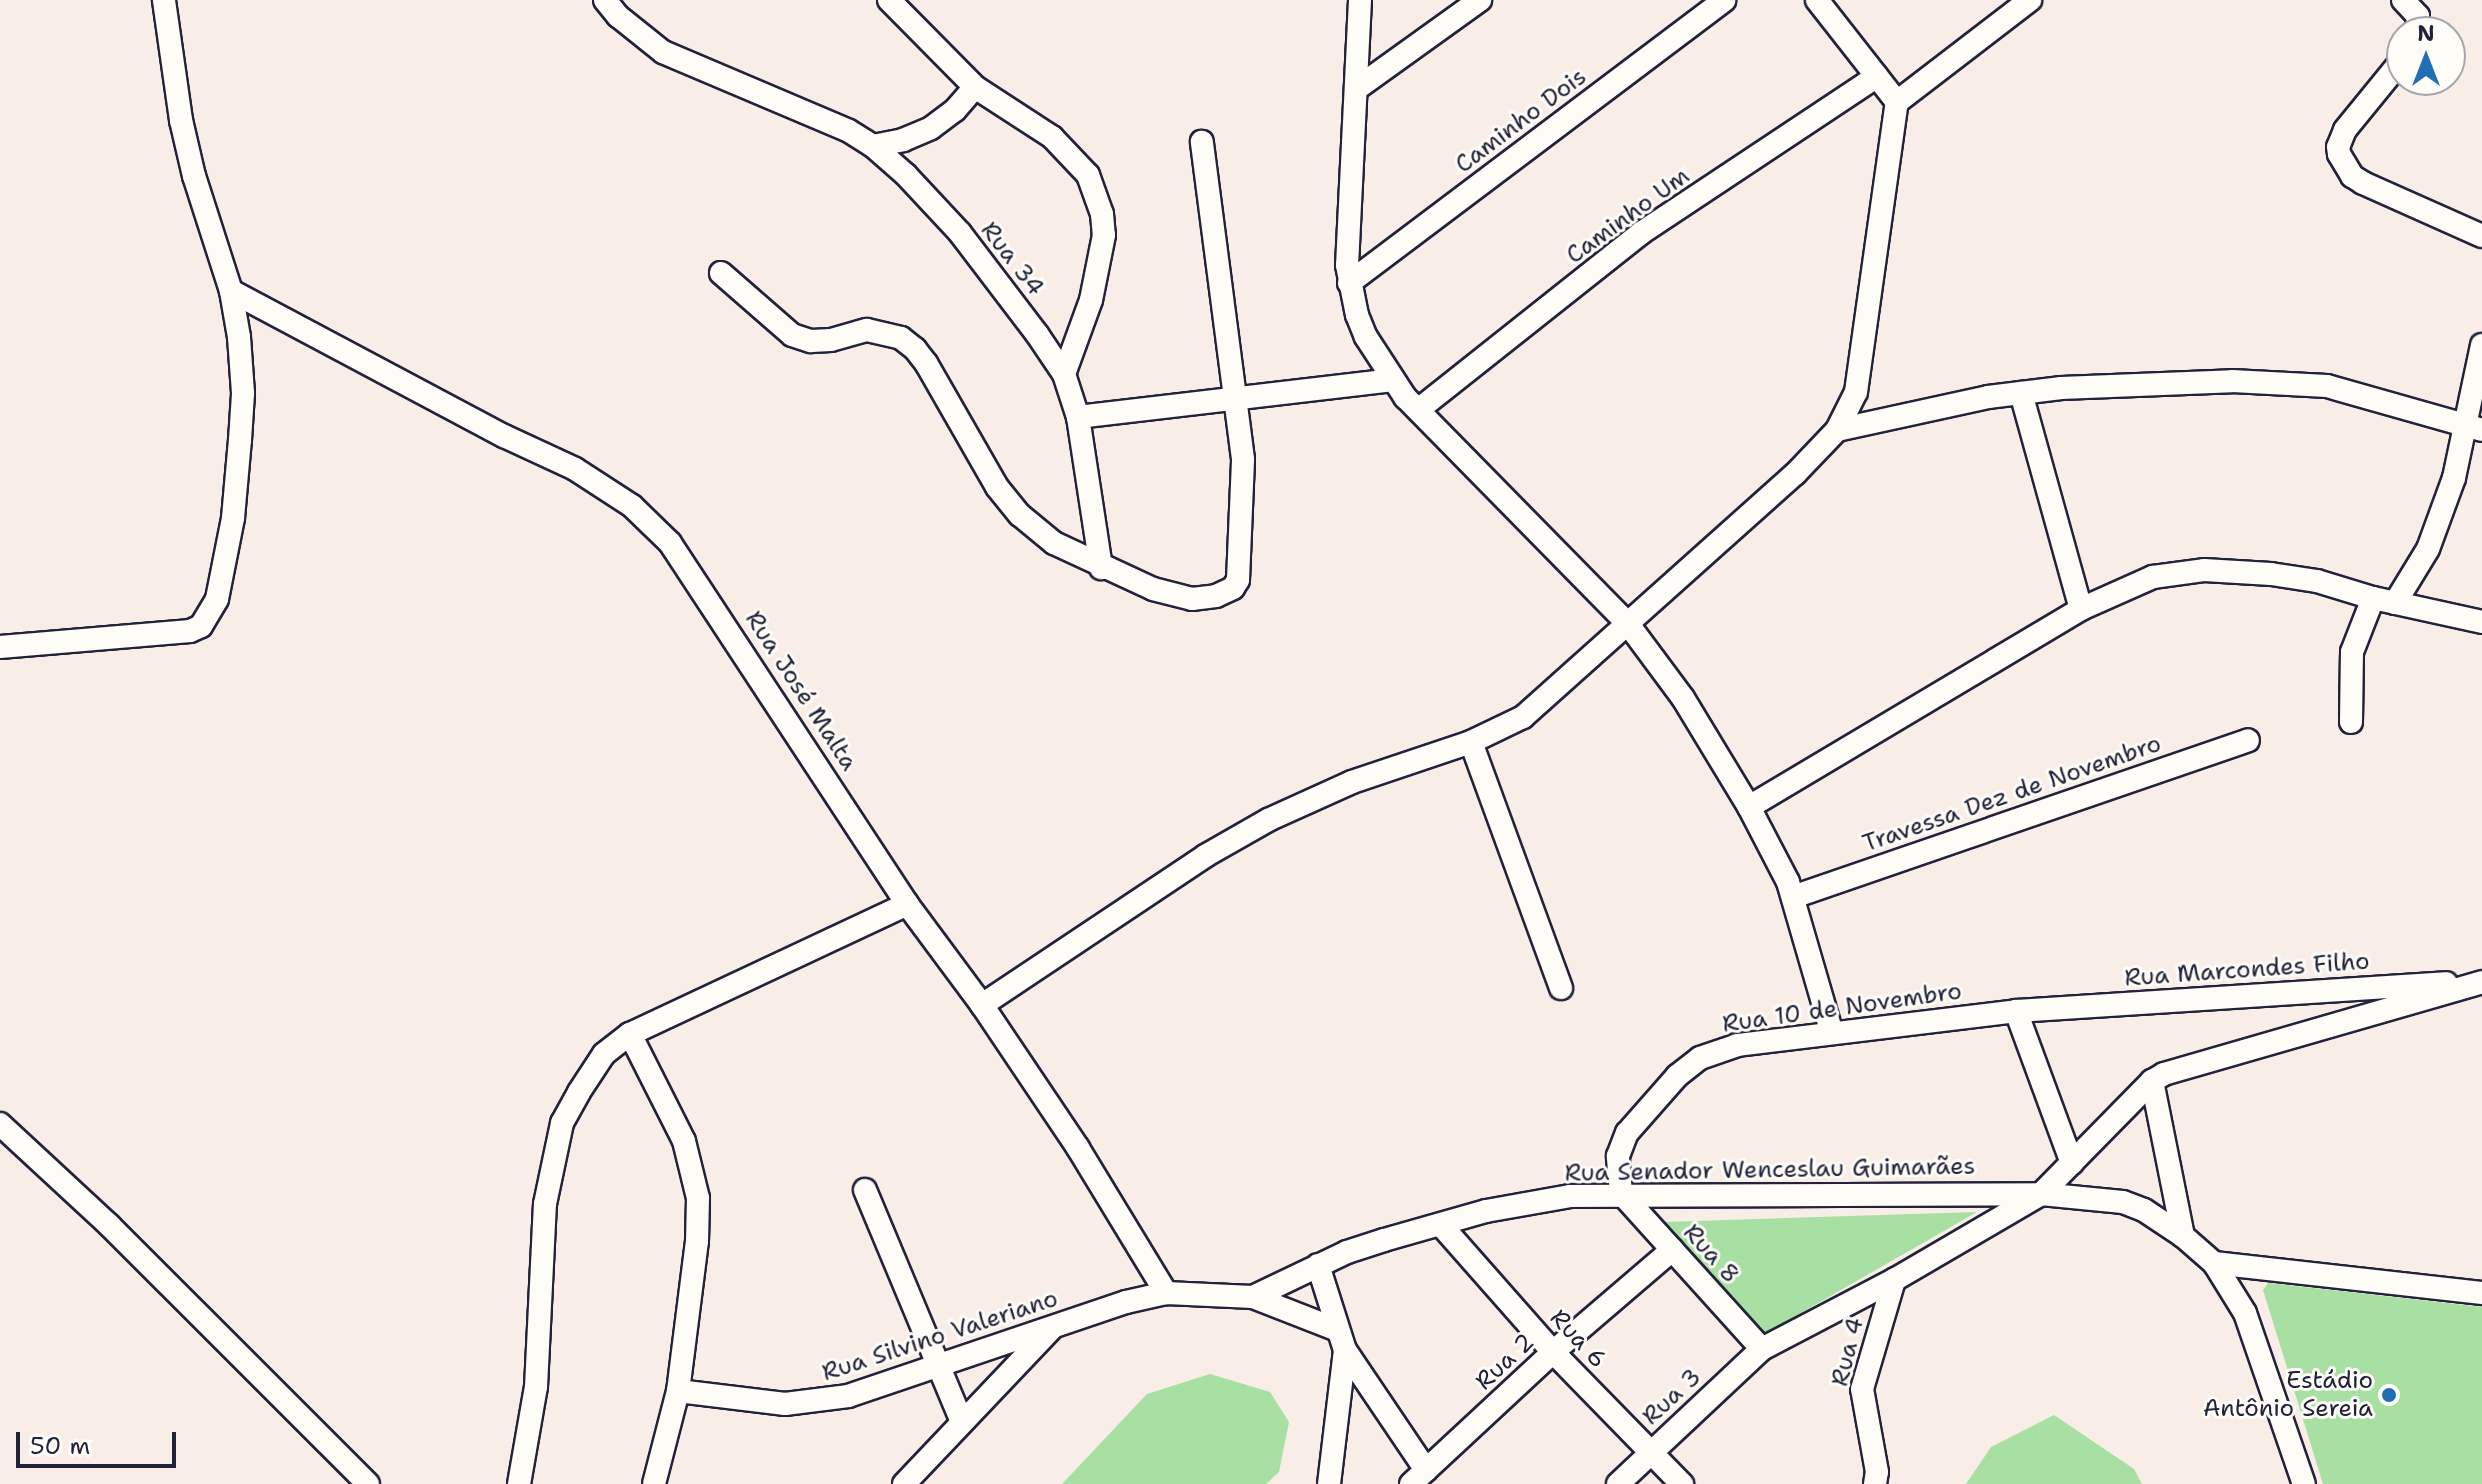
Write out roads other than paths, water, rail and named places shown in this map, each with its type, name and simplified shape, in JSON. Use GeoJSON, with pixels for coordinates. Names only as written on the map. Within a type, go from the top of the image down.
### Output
{"type":"FeatureCollection","features":[{"type":"Feature","properties":{"kind":"street"},"geometry":{"type":"LineString","coordinates":[[0,647],[190,631],[201,626],[217,599],[233,518],[243,393],[231,291],[194,176],[175,85],[164,0]]}},
{"type":"Feature","properties":{"kind":"street","name":"Rua 34"},"geometry":{"type":"LineString","coordinates":[[605,0],[618,16],[663,52],[823,119],[873,146],[906,175],[960,233],[1064,374],[1078,417],[1101,568]]}},
{"type":"Feature","properties":{"kind":"street"},"geometry":{"type":"LineString","coordinates":[[889,0],[975,87],[1052,137],[1088,175],[1095,191],[1104,235],[1091,300],[1064,374]]}},
{"type":"Feature","properties":{"kind":"street"},"geometry":{"type":"LineString","coordinates":[[1360,0],[1347,239],[1349,283],[1366,337],[1391,380],[1628,624],[1683,698],[1749,807],[1793,897],[1831,1030]]}},
{"type":"Feature","properties":{"kind":"street"},"geometry":{"type":"LineString","coordinates":[[1356,89],[1480,0]]}},
{"type":"Feature","properties":{"kind":"street","name":"Caminho Dois"},"geometry":{"type":"LineString","coordinates":[[1349,283],[1724,0]]}},
{"type":"Feature","properties":{"kind":"street"},"geometry":{"type":"LineString","coordinates":[[1817,0],[1897,102]]}},
{"type":"Feature","properties":{"kind":"street"},"geometry":{"type":"LineString","coordinates":[[982,1005],[1205,856],[1268,820],[1352,782],[1471,742],[1541,704],[1795,474],[1837,430],[1856,392],[1897,102],[2019,3]]}},
{"type":"Feature","properties":{"kind":"street","name":"Caminho Um"},"geometry":{"type":"LineString","coordinates":[[1418,410],[1641,233],[1877,76]]}},
{"type":"Feature","properties":{"kind":"street"},"geometry":{"type":"LineString","coordinates":[[2386,80],[2345,130],[2338,147],[2352,176],[2482,236]]}},
{"type":"Feature","properties":{"kind":"street"},"geometry":{"type":"LineString","coordinates":[[873,146],[903,140],[931,128],[955,110],[975,87]]}},
{"type":"Feature","properties":{"kind":"street"},"geometry":{"type":"LineString","coordinates":[[721,273],[792,335],[811,341],[831,340],[867,330],[885,332],[915,349],[968,442],[1020,515],[1054,543],[1101,568],[1184,597],[1208,599],[1233,588],[1238,580],[1243,459],[1202,142]]}},
{"type":"Feature","properties":{"kind":"street","name":"Rua José Malta"},"geometry":{"type":"LineString","coordinates":[[231,291],[504,436],[575,469],[632,506],[670,543],[712,602],[907,904],[982,1005],[1078,1148],[1166,1293]]}},
{"type":"Feature","properties":{"kind":"street"},"geometry":{"type":"LineString","coordinates":[[2351,722],[2352,652],[2384,601],[2428,549],[2474,428],[2482,345]]}},
{"type":"Feature","properties":{"kind":"street"},"geometry":{"type":"LineString","coordinates":[[1078,417],[1391,380]]}},
{"type":"Feature","properties":{"kind":"street"},"geometry":{"type":"LineString","coordinates":[[1837,430],[2021,393],[2124,383],[2289,383],[2365,394],[2474,428]]}},
{"type":"Feature","properties":{"kind":"street"},"geometry":{"type":"LineString","coordinates":[[2021,393],[2081,609]]}},
{"type":"Feature","properties":{"kind":"street"},"geometry":{"type":"LineString","coordinates":[[1749,807],[2081,609],[2153,577],[2204,570],[2246,571],[2317,581],[2384,601],[2482,622]]}},
{"type":"Feature","properties":{"kind":"street","name":"Travessa Dez de Novembro"},"geometry":{"type":"LineString","coordinates":[[1793,897],[2248,740]]}},
{"type":"Feature","properties":{"kind":"street"},"geometry":{"type":"LineString","coordinates":[[1471,742],[1561,988]]}},
{"type":"Feature","properties":{"kind":"street"},"geometry":{"type":"LineString","coordinates":[[519,1484],[536,1387],[545,1204],[562,1123],[604,1054],[630,1034],[907,904]]}},
{"type":"Feature","properties":{"kind":"street","name":"Rua Marcondes Filho"},"geometry":{"type":"LineString","coordinates":[[2016,1011],[2482,981]]}},
{"type":"Feature","properties":{"kind":"street","name":"Rua Marcondes Filho"},"geometry":{"type":"LineString","coordinates":[[2152,1081],[2175,1070],[2482,981]]}},
{"type":"Feature","properties":{"kind":"street"},"geometry":{"type":"LineString","coordinates":[[2016,1011],[2072,1163]]}},
{"type":"Feature","properties":{"kind":"street","name":"Rua 10 de Novembro"},"geometry":{"type":"LineString","coordinates":[[1621,1193],[1618,1156],[1623,1140],[1677,1076],[1700,1058],[1737,1045],[1831,1030],[2016,1011]]}},
{"type":"Feature","properties":{"kind":"street"},"geometry":{"type":"LineString","coordinates":[[630,1034],[684,1141],[696,1179],[697,1241],[678,1391],[654,1484]]}},
{"type":"Feature","properties":{"kind":"street"},"geometry":{"type":"LineString","coordinates":[[2041,1194],[2152,1081]]}},
{"type":"Feature","properties":{"kind":"street"},"geometry":{"type":"LineString","coordinates":[[2152,1081],[2183,1236]]}},
{"type":"Feature","properties":{"kind":"street"},"geometry":{"type":"LineString","coordinates":[[0,1124],[109,1225],[368,1484]]}},
{"type":"Feature","properties":{"kind":"street"},"geometry":{"type":"LineString","coordinates":[[865,1190],[962,1422]]}},
{"type":"Feature","properties":{"kind":"street","name":"Rua Senador Wenceslau Guimarães"},"geometry":{"type":"LineString","coordinates":[[1253,1297],[1318,1265],[1384,1240],[1531,1202],[1621,1193],[2041,1194],[2123,1202],[2144,1210],[2183,1236],[2214,1263],[2250,1324],[2304,1484]]}},
{"type":"Feature","properties":{"kind":"street","name":"Rua 8"},"geometry":{"type":"LineString","coordinates":[[1621,1193],[1762,1349]]}},
{"type":"Feature","properties":{"kind":"street","name":"Rua 3"},"geometry":{"type":"LineString","coordinates":[[1618,1484],[1762,1349],[1894,1280],[2041,1194]]}},
{"type":"Feature","properties":{"kind":"street","name":"Rua 6"},"geometry":{"type":"LineString","coordinates":[[1441,1225],[1553,1352],[1682,1484]]}},
{"type":"Feature","properties":{"kind":"street","name":"Rua 2"},"geometry":{"type":"LineString","coordinates":[[1419,1477],[1553,1352],[1672,1250]]}},
{"type":"Feature","properties":{"kind":"street"},"geometry":{"type":"LineString","coordinates":[[2214,1263],[2482,1293]]}},
{"type":"Feature","properties":{"kind":"street"},"geometry":{"type":"LineString","coordinates":[[1318,1265],[1335,1329],[1345,1350],[1419,1477]]}},
{"type":"Feature","properties":{"kind":"street","name":"Rua 4"},"geometry":{"type":"LineString","coordinates":[[1875,1484],[1877,1472],[1862,1389],[1894,1280]]}},
{"type":"Feature","properties":{"kind":"street","name":"Rua Silvino Valeriano"},"geometry":{"type":"LineString","coordinates":[[678,1391],[802,1404],[848,1396],[1166,1293],[1253,1297]]}},
{"type":"Feature","properties":{"kind":"street"},"geometry":{"type":"LineString","coordinates":[[1253,1297],[1335,1329]]}},
{"type":"Feature","properties":{"kind":"street"},"geometry":{"type":"LineString","coordinates":[[904,1484],[1054,1327]]}},
{"type":"Feature","properties":{"kind":"street"},"geometry":{"type":"LineString","coordinates":[[1329,1484],[1345,1350]]}},
{"type":"Feature","properties":{"kind":"place","name":"Estádio Antônio Sereia"},"geometry":{"type":"Point","coordinates":[2389,1395]}}]}
